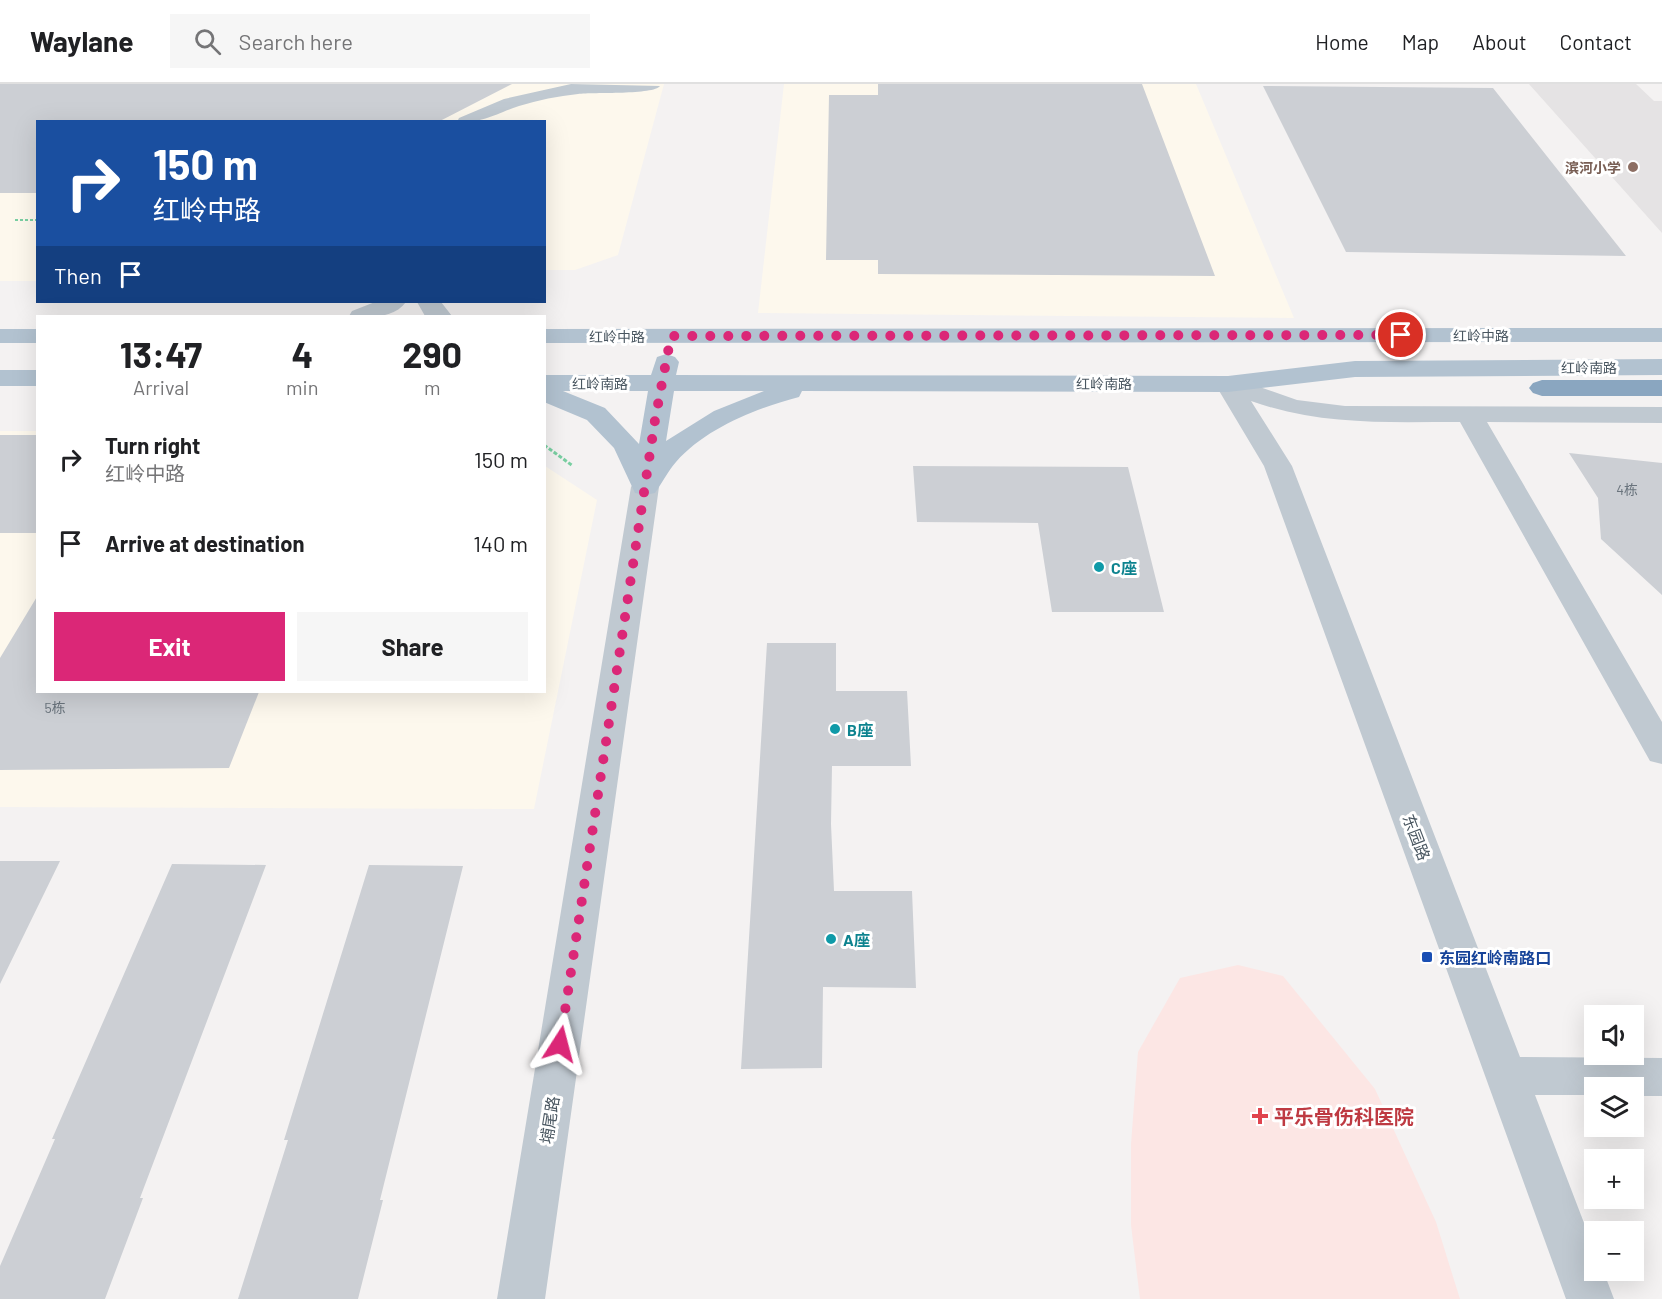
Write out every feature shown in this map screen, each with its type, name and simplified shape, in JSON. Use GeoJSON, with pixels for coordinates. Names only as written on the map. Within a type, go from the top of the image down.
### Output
{"type":"FeatureCollection","features":[{"type":"Feature","properties":{"kind":"highway"},"geometry":{"type":"LineString","coordinates":[[1542,388],[1662,388]]}},
{"type":"Feature","properties":{"kind":"main road","name":"红岭中路"},"geometry":{"type":"LineString","coordinates":[[546,336],[1662,335]]}},
{"type":"Feature","properties":{"kind":"main road"},"geometry":{"type":"LineString","coordinates":[[0,336],[36,336]]}},
{"type":"Feature","properties":{"kind":"main road","name":"埔尾路"},"geometry":{"type":"LineString","coordinates":[[645,487],[671,336]]}},
{"type":"Feature","properties":{"kind":"main road","name":"红岭南路"},"geometry":{"type":"LineString","coordinates":[[546,383],[1227,384],[1355,369],[1662,367]]}},
{"type":"Feature","properties":{"kind":"main road"},"geometry":{"type":"LineString","coordinates":[[0,378],[36,378]]}},
{"type":"Feature","properties":{"kind":"main road"},"geometry":{"type":"LineString","coordinates":[[546,393],[596,414],[626,445],[645,487],[668,455],[705,427],[744,406],[784,393],[836,383]]}},
{"type":"Feature","properties":{"kind":"main road"},"geometry":{"type":"LineString","coordinates":[[1227,384],[1351,390],[1542,388]]}},
{"type":"Feature","properties":{"kind":"street"},"geometry":{"type":"LineString","coordinates":[[470,120],[535,89],[650,86],[581,96],[559,102],[527,117]]}},
{"type":"Feature","properties":{"kind":"street"},"geometry":{"type":"LineString","coordinates":[[364,315],[392,303]]}},
{"type":"Feature","properties":{"kind":"street"},"geometry":{"type":"LineString","coordinates":[[429,303],[433,311],[439,315]]}},
{"type":"Feature","properties":{"kind":"street"},"geometry":{"type":"LineString","coordinates":[[1227,384],[1271,401],[1321,411],[1469,415],[1662,416]]}},
{"type":"Feature","properties":{"kind":"street","name":"东园路"},"geometry":{"type":"LineString","coordinates":[[1227,384],[1278,466],[1590,1299]]}},
{"type":"Feature","properties":{"kind":"street"},"geometry":{"type":"LineString","coordinates":[[1469,415],[1662,752]]}},
{"type":"Feature","properties":{"kind":"street","name":"埔尾路"},"geometry":{"type":"LineString","coordinates":[[521,1299],[645,487]]}},
{"type":"Feature","properties":{"kind":"street"},"geometry":{"type":"LineString","coordinates":[[1506,1076],[1662,1077]]}},
{"type":"Feature","properties":{"kind":"path"},"geometry":{"type":"LineString","coordinates":[[15,220],[36,220]]}},
{"type":"Feature","properties":{"kind":"path"},"geometry":{"type":"LineString","coordinates":[[546,446],[573,466]]}},
{"type":"Feature","properties":{"kind":"shaded area"},"geometry":{"type":"Polygon","coordinates":[[[0,84],[664,84],[618,255],[575,270],[546,270],[546,120],[36,120],[36,281],[0,281],[0,84]]]}},
{"type":"Feature","properties":{"kind":"shaded area"},"geometry":{"type":"Polygon","coordinates":[[[784,84],[1196,84],[1294,318],[758,313],[784,84]]]}},
{"type":"Feature","properties":{"kind":"shaded area","name":"滨河小学"},"geometry":{"type":"Polygon","coordinates":[[[1529,84],[1636,84],[1654,101],[1662,101],[1662,233],[1529,84]]]}},
{"type":"Feature","properties":{"kind":"shaded area"},"geometry":{"type":"Polygon","coordinates":[[[0,431],[36,431],[36,693],[546,693],[546,467],[597,500],[534,809],[0,807],[0,431]]]}},
{"type":"Feature","properties":{"kind":"shaded area","name":"平乐骨伤科医院"},"geometry":{"type":"Polygon","coordinates":[[[1238,965],[1283,976],[1375,1089],[1436,1222],[1460,1299],[1140,1299],[1131,1225],[1131,1144],[1138,1052],[1180,978],[1238,965]]]}},
{"type":"Feature","properties":{"kind":"building"},"geometry":{"type":"Polygon","coordinates":[[[0,84],[512,84],[442,120],[36,120],[36,193],[0,193],[0,84]]]}},
{"type":"Feature","properties":{"kind":"building"},"geometry":{"type":"Polygon","coordinates":[[[878,84],[1142,84],[1215,276],[878,274],[878,260],[826,260],[829,95],[878,95],[878,84]]]}},
{"type":"Feature","properties":{"kind":"building"},"geometry":{"type":"Polygon","coordinates":[[[1263,86],[1493,88],[1626,256],[1346,252],[1263,86]]]}},
{"type":"Feature","properties":{"kind":"building"},"geometry":{"type":"Polygon","coordinates":[[[0,435],[36,435],[36,533],[0,533],[0,435]]]}},
{"type":"Feature","properties":{"kind":"building"},"geometry":{"type":"Polygon","coordinates":[[[1569,453],[1662,463],[1662,595],[1601,539],[1598,498],[1569,453]]]}},
{"type":"Feature","properties":{"kind":"building","name":"C座"},"geometry":{"type":"Polygon","coordinates":[[[913,466],[1128,467],[1164,612],[1052,612],[1038,523],[917,522],[913,466]]]}},
{"type":"Feature","properties":{"kind":"building"},"geometry":{"type":"Polygon","coordinates":[[[36,598],[36,693],[259,693],[229,768],[0,770],[0,658],[36,598]]]}},
{"type":"Feature","properties":{"kind":"building"},"geometry":{"type":"Polygon","coordinates":[[[767,643],[836,643],[836,691],[907,691],[911,766],[832,766],[831,824],[834,891],[912,891],[916,988],[823,987],[822,1068],[741,1069],[767,643]]]}},
{"type":"Feature","properties":{"kind":"building"},"geometry":{"type":"Polygon","coordinates":[[[0,861],[60,861],[0,984],[0,861]]]}},
{"type":"Feature","properties":{"kind":"building"},"geometry":{"type":"Polygon","coordinates":[[[172,864],[266,865],[140,1198],[143,1198],[105,1299],[0,1299],[0,1266],[55,1139],[52,1139],[172,864]]]}},
{"type":"Feature","properties":{"kind":"building"},"geometry":{"type":"Polygon","coordinates":[[[369,865],[463,866],[380,1200],[383,1200],[358,1299],[238,1299],[288,1140],[284,1140],[369,865]]]}},
{"type":"Feature","properties":{"kind":"place","name":"滨河小学"},"geometry":{"type":"Point","coordinates":[1633,167]}},
{"type":"Feature","properties":{"kind":"place","name":"C座"},"geometry":{"type":"Point","coordinates":[1099,567]}},
{"type":"Feature","properties":{"kind":"place","name":"B座"},"geometry":{"type":"Point","coordinates":[835,729]}},
{"type":"Feature","properties":{"kind":"place","name":"A座"},"geometry":{"type":"Point","coordinates":[831,939]}},
{"type":"Feature","properties":{"kind":"place","name":"东园红岭南路口"},"geometry":{"type":"Point","coordinates":[1427,957]}},
{"type":"Feature","properties":{"kind":"place","name":"平乐骨伤科医院"},"geometry":{"type":"Point","coordinates":[1260,1116]}},
{"type":"Feature","properties":{"kind":"route"},"geometry":{"type":"LineString","coordinates":[[560,1044],[655,420],[671,336],[1401,335]]}}]}
